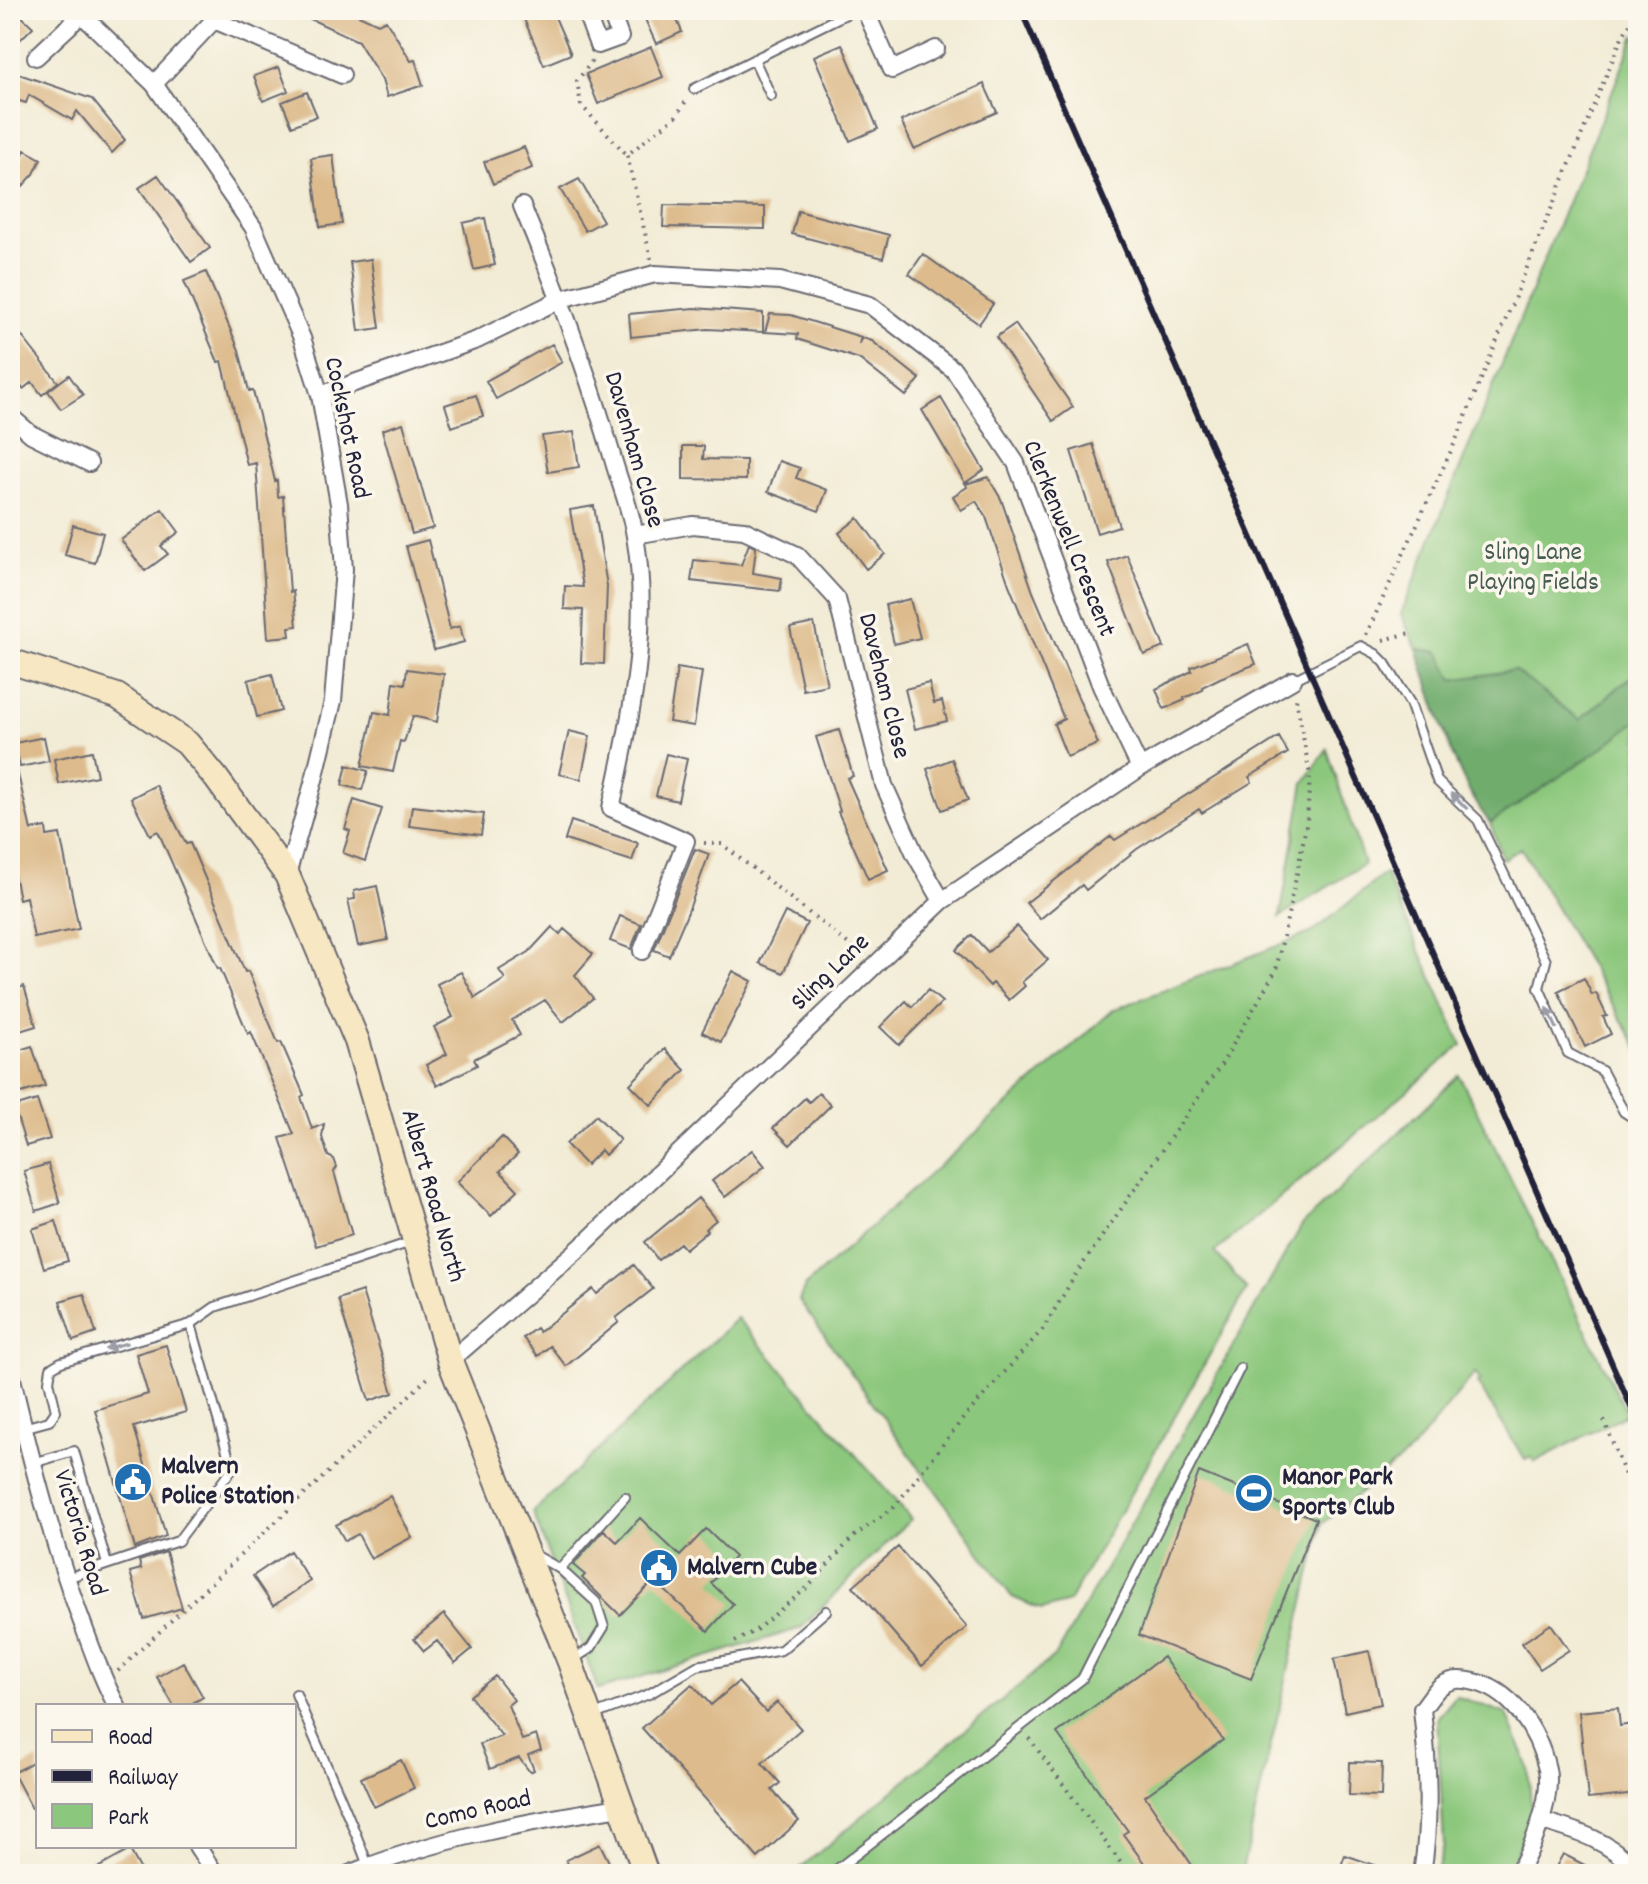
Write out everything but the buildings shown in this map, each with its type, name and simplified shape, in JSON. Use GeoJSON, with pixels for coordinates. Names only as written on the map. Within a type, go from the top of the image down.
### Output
{"type":"FeatureCollection","features":[{"type":"Feature","properties":{"kind":"street"},"geometry":{"type":"LineString","coordinates":[[585,10],[598,45],[620,37],[610,10]]}},
{"type":"Feature","properties":{"kind":"street"},"geometry":{"type":"LineString","coordinates":[[865,10],[892,70],[936,49]]}},
{"type":"Feature","properties":{"kind":"street"},"geometry":{"type":"LineString","coordinates":[[36,57],[79,12]]}},
{"type":"Feature","properties":{"kind":"street","name":"Cockshot Road"},"geometry":{"type":"LineString","coordinates":[[79,12],[154,84],[253,227],[302,338],[320,395],[339,504],[343,584],[333,701],[287,875]]}},
{"type":"Feature","properties":{"kind":"street"},"geometry":{"type":"LineString","coordinates":[[154,84],[217,15],[342,75]]}},
{"type":"Feature","properties":{"kind":"street"},"geometry":{"type":"LineString","coordinates":[[522,206],[561,299]]}},
{"type":"Feature","properties":{"kind":"street","name":"Clerkenwell Crescent"},"geometry":{"type":"LineString","coordinates":[[320,395],[477,340],[561,299],[655,274],[780,281],[870,305],[954,370],[1016,463],[1101,686],[1140,768]]}},
{"type":"Feature","properties":{"kind":"street","name":"Davenham Close"},"geometry":{"type":"LineString","coordinates":[[561,299],[602,421],[635,535],[639,656],[629,728],[611,808],[686,841]]}},
{"type":"Feature","properties":{"kind":"street"},"geometry":{"type":"LineString","coordinates":[[10,416],[31,434],[89,463]]}},
{"type":"Feature","properties":{"kind":"street","name":"Daveham Close"},"geometry":{"type":"LineString","coordinates":[[635,535],[693,525],[744,530],[797,555],[837,599],[884,785],[915,854],[942,901]]}},
{"type":"Feature","properties":{"kind":"street","name":"Albert Road North"},"geometry":{"type":"LineString","coordinates":[[10,661],[117,696],[187,743],[287,875],[357,1041],[449,1358],[570,1662],[646,1874]]}},
{"type":"Feature","properties":{"kind":"street","name":"Sling Lane"},"geometry":{"type":"LineString","coordinates":[[449,1358],[581,1247],[942,901],[1140,768],[1293,680]]}},
{"type":"Feature","properties":{"kind":"street"},"geometry":{"type":"LineString","coordinates":[[642,951],[686,841]]}},
{"type":"Feature","properties":{"kind":"street","name":"Victoria Road"},"geometry":{"type":"LineString","coordinates":[[10,1370],[32,1463],[66,1578],[105,1684],[116,1704]]}},
{"type":"Feature","properties":{"kind":"street"},"geometry":{"type":"LineString","coordinates":[[1422,1874],[1427,1842],[1428,1766],[1422,1709],[1439,1686],[1456,1679],[1488,1684],[1511,1701],[1535,1734],[1548,1772],[1542,1821],[1517,1874]]}},
{"type":"Feature","properties":{"kind":"street","name":"Como Road"},"geometry":{"type":"LineString","coordinates":[[349,1874],[390,1857],[506,1827],[621,1807]]}},
{"type":"Feature","properties":{"kind":"street"},"geometry":{"type":"LineString","coordinates":[[1542,1821],[1586,1833],[1616,1850],[1638,1870]]}},
{"type":"Feature","properties":{"kind":"street"},"geometry":{"type":"LineString","coordinates":[[198,1848],[215,1874]]}},
{"type":"Feature","properties":{"kind":"lane"},"geometry":{"type":"LineString","coordinates":[[694,89],[854,10]]}},
{"type":"Feature","properties":{"kind":"lane"},"geometry":{"type":"LineString","coordinates":[[754,59],[771,96]]}},
{"type":"Feature","properties":{"kind":"lane"},"geometry":{"type":"LineString","coordinates":[[1293,680],[1361,646],[1385,663],[1410,703],[1437,781],[1478,820],[1546,961],[1539,988],[1568,1053],[1602,1071],[1624,1112],[1638,1121]]}},
{"type":"Feature","properties":{"kind":"lane"},"geometry":{"type":"LineString","coordinates":[[23,1428],[49,1421],[56,1411],[49,1381],[51,1368],[61,1362],[191,1324],[215,1307],[416,1240]]}},
{"type":"Feature","properties":{"kind":"lane"},"geometry":{"type":"LineString","coordinates":[[66,1578],[178,1541],[232,1469],[191,1324]]}},
{"type":"Feature","properties":{"kind":"lane"},"geometry":{"type":"LineString","coordinates":[[831,1874],[1082,1679],[1240,1368]]}},
{"type":"Feature","properties":{"kind":"lane"},"geometry":{"type":"LineString","coordinates":[[32,1463],[74,1451],[107,1564]]}},
{"type":"Feature","properties":{"kind":"lane"},"geometry":{"type":"LineString","coordinates":[[560,1569],[625,1497]]}},
{"type":"Feature","properties":{"kind":"lane"},"geometry":{"type":"LineString","coordinates":[[527,1551],[560,1569],[596,1602],[604,1627],[591,1648],[570,1662]]}},
{"type":"Feature","properties":{"kind":"lane"},"geometry":{"type":"LineString","coordinates":[[589,1717],[649,1694],[697,1666],[781,1650],[826,1611]]}},
{"type":"Feature","properties":{"kind":"lane"},"geometry":{"type":"LineString","coordinates":[[296,1694],[321,1758],[351,1817],[368,1866]]}},
{"type":"Feature","properties":{"kind":"path"},"geometry":{"type":"LineString","coordinates":[[1361,646],[1456,440],[1556,201],[1575,146],[1622,37],[1638,11]]}},
{"type":"Feature","properties":{"kind":"path"},"geometry":{"type":"LineString","coordinates":[[610,40],[577,81],[581,105],[627,155],[655,274]]}},
{"type":"Feature","properties":{"kind":"path"},"geometry":{"type":"LineString","coordinates":[[627,155],[676,116],[694,89]]}},
{"type":"Feature","properties":{"kind":"path"},"geometry":{"type":"LineString","coordinates":[[1361,646],[1410,633]]}},
{"type":"Feature","properties":{"kind":"path"},"geometry":{"type":"LineString","coordinates":[[729,1646],[756,1630],[809,1586],[853,1537],[894,1507],[962,1420],[1043,1329],[1076,1274],[1223,1062],[1276,970],[1307,821],[1310,775],[1293,680]]}},
{"type":"Feature","properties":{"kind":"path"},"geometry":{"type":"LineString","coordinates":[[686,841],[722,844],[874,964]]}},
{"type":"Feature","properties":{"kind":"path"},"geometry":{"type":"LineString","coordinates":[[105,1684],[449,1358]]}},
{"type":"Feature","properties":{"kind":"path"},"geometry":{"type":"LineString","coordinates":[[1604,1420],[1638,1509]]}},
{"type":"Feature","properties":{"kind":"path"},"geometry":{"type":"LineString","coordinates":[[1021,1726],[1129,1874]]}},
{"type":"Feature","properties":{"kind":"path"},"geometry":{"type":"LineString","coordinates":[[10,1873],[22,1866]]}},
{"type":"Feature","properties":{"kind":"green space","name":"Sling Lane Playing Fields"},"geometry":{"type":"Polygon","coordinates":[[[1635,35],[1638,39],[1638,671],[1580,720],[1514,671],[1453,680],[1439,652],[1417,649],[1401,614],[1635,35]]]}},
{"type":"Feature","properties":{"kind":"green space"},"geometry":{"type":"Polygon","coordinates":[[[1417,649],[1439,652],[1453,680],[1514,670],[1580,720],[1638,671],[1638,720],[1601,749],[1490,823],[1455,762],[1417,649]]]}},
{"type":"Feature","properties":{"kind":"green space"},"geometry":{"type":"Polygon","coordinates":[[[1638,720],[1638,1048],[1521,848],[1503,859],[1490,823],[1638,720]]]}},
{"type":"Feature","properties":{"kind":"green space"},"geometry":{"type":"Polygon","coordinates":[[[1327,749],[1364,864],[1280,917],[1304,783],[1327,749]]]}},
{"type":"Feature","properties":{"kind":"green space"},"geometry":{"type":"Polygon","coordinates":[[[1385,873],[1462,1045],[1215,1252],[1247,1289],[1069,1602],[1042,1610],[1012,1597],[799,1300],[805,1286],[1113,1010],[1313,932],[1385,873]]]}},
{"type":"Feature","properties":{"kind":"green space","name":"Manor Park Sports Club"},"geometry":{"type":"Polygon","coordinates":[[[1459,1075],[1625,1409],[1625,1415],[1535,1462],[1532,1457],[1525,1460],[1477,1383],[1480,1380],[1475,1373],[1411,1451],[1322,1524],[1241,1874],[793,1874],[1057,1654],[1302,1225],[1459,1075]]]}},
{"type":"Feature","properties":{"kind":"green space"},"geometry":{"type":"Polygon","coordinates":[[[737,1318],[911,1519],[801,1628],[598,1690],[533,1512],[737,1318]]]}},
{"type":"Feature","properties":{"kind":"green space"},"geometry":{"type":"Polygon","coordinates":[[[1456,1696],[1507,1714],[1528,1766],[1532,1820],[1506,1874],[1436,1874],[1444,1845],[1437,1718],[1456,1696]]]}},
{"type":"Feature","properties":{"kind":"railway"},"geometry":{"type":"LineString","coordinates":[[1021,10],[1638,1423]]}},
{"type":"Feature","properties":{"kind":"place","name":"Malvern Police Station"},"geometry":{"type":"Point","coordinates":[133,1482]}},
{"type":"Feature","properties":{"kind":"place","name":"Manor Park Sports Club"},"geometry":{"type":"Point","coordinates":[1254,1493]}},
{"type":"Feature","properties":{"kind":"place","name":"Malvern Cube"},"geometry":{"type":"Point","coordinates":[659,1568]}}]}
